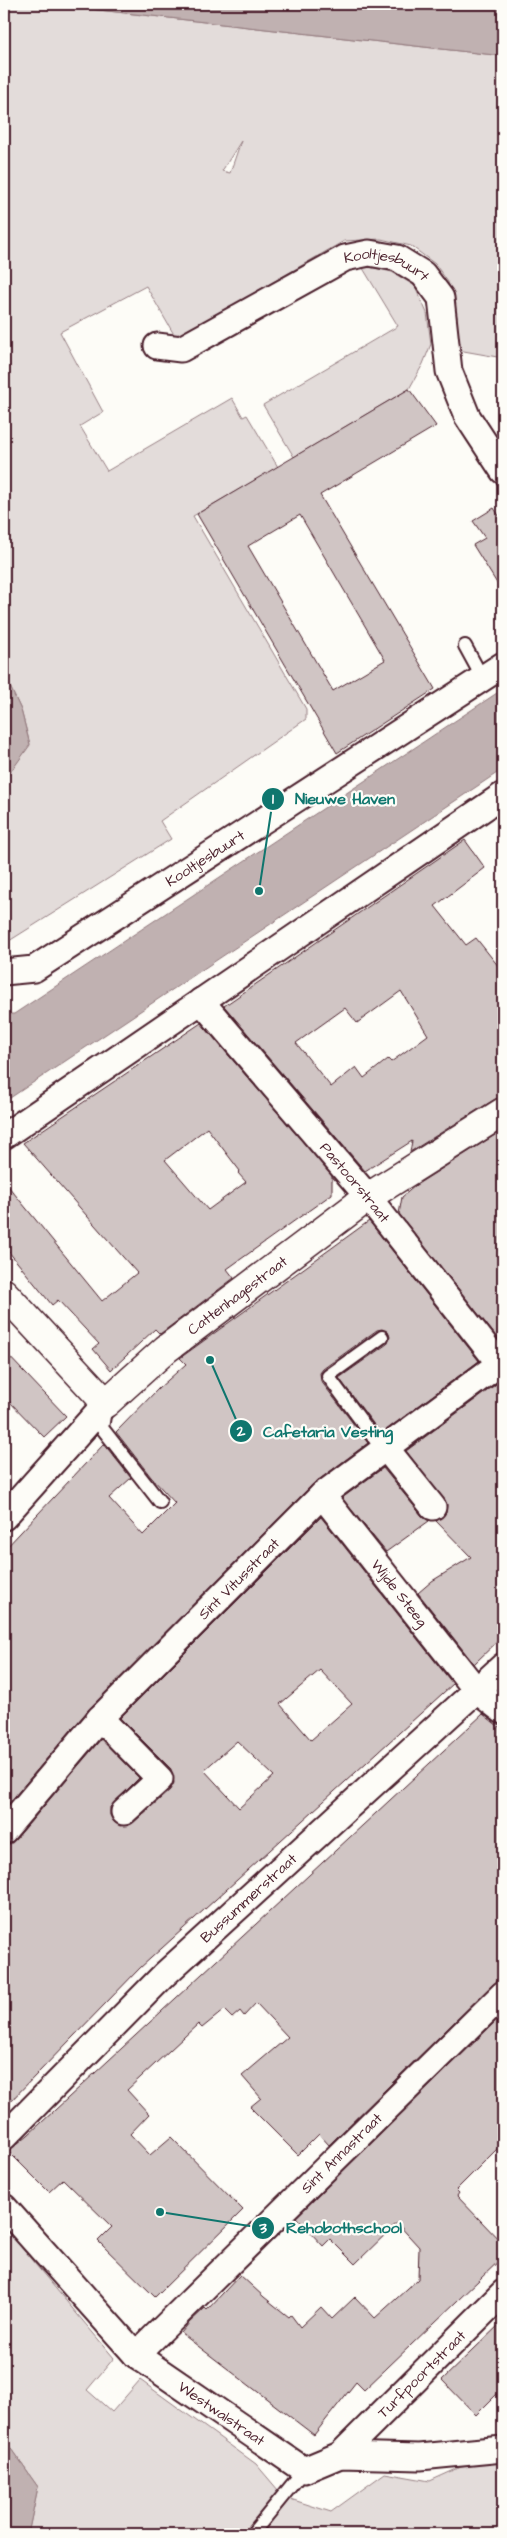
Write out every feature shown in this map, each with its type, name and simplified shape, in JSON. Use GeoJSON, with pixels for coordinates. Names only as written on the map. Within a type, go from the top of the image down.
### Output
{"type":"FeatureCollection","features":[{"type":"Feature","properties":{"kind":"street","name":"Kooltjesbuurt"},"geometry":{"type":"LineString","coordinates":[[157,346],[181,349],[345,258],[370,253],[397,258],[423,274],[441,298],[449,372],[468,416],[503,471]]}},
{"type":"Feature","properties":{"kind":"street","name":"Kooltjesbuurt"},"geometry":{"type":"LineString","coordinates":[[4,972],[34,969],[493,672]]}},
{"type":"Feature","properties":{"kind":"street"},"geometry":{"type":"LineString","coordinates":[[4,1136],[503,795]]}},
{"type":"Feature","properties":{"kind":"street","name":"Pastoorstraat"},"geometry":{"type":"LineString","coordinates":[[201,1001],[368,1197],[502,1364]]}},
{"type":"Feature","properties":{"kind":"street","name":"Cattenhagestraat"},"geometry":{"type":"LineString","coordinates":[[4,1517],[106,1403],[166,1349],[368,1197],[503,1112]]}},
{"type":"Feature","properties":{"kind":"street"},"geometry":{"type":"LineString","coordinates":[[4,1293],[106,1403]]}},
{"type":"Feature","properties":{"kind":"street","name":"Sint Vitusstraat"},"geometry":{"type":"LineString","coordinates":[[4,1830],[100,1718],[322,1496],[384,1448],[502,1364]]}},
{"type":"Feature","properties":{"kind":"street"},"geometry":{"type":"LineString","coordinates":[[384,1448],[433,1507]]}},
{"type":"Feature","properties":{"kind":"street","name":"Wijde Steeg"},"geometry":{"type":"LineString","coordinates":[[322,1496],[477,1691],[503,1712]]}},
{"type":"Feature","properties":{"kind":"street","name":"Bussummerstraat"},"geometry":{"type":"LineString","coordinates":[[4,2137],[164,1975],[503,1666]]}},
{"type":"Feature","properties":{"kind":"street"},"geometry":{"type":"LineString","coordinates":[[100,1718],[160,1779],[124,1812]]}},
{"type":"Feature","properties":{"kind":"street","name":"Sint Annastraat"},"geometry":{"type":"LineString","coordinates":[[136,2355],[503,1994]]}},
{"type":"Feature","properties":{"kind":"street","name":"Westwalstraat"},"geometry":{"type":"LineString","coordinates":[[4,2207],[136,2355],[304,2470]]}},
{"type":"Feature","properties":{"kind":"street","name":"Turfpoortstraat"},"geometry":{"type":"LineString","coordinates":[[340,2455],[503,2292]]}},
{"type":"Feature","properties":{"kind":"street"},"geometry":{"type":"LineString","coordinates":[[304,2470],[340,2455],[420,2457],[503,2449]]}},
{"type":"Feature","properties":{"kind":"lane"},"geometry":{"type":"LineString","coordinates":[[465,646],[493,672]]}},
{"type":"Feature","properties":{"kind":"lane"},"geometry":{"type":"LineString","coordinates":[[382,1337],[328,1376],[384,1448]]}},
{"type":"Feature","properties":{"kind":"lane"},"geometry":{"type":"LineString","coordinates":[[106,1403],[102,1428],[160,1502]]}},
{"type":"Feature","properties":{"kind":"lane"},"geometry":{"type":"LineString","coordinates":[[252,2534],[304,2470]]}},
{"type":"Feature","properties":{"kind":"shaded area"},"geometry":{"type":"Polygon","coordinates":[[[4,4],[46,4],[503,56],[503,358],[458,350],[457,317],[448,282],[435,264],[411,246],[381,239],[344,241],[176,338],[146,286],[60,332],[103,412],[80,426],[107,471],[232,398],[243,417],[247,415],[278,467],[193,516],[306,709],[306,719],[160,821],[171,839],[9,941],[4,941],[4,781],[30,744],[21,710],[4,674],[4,4]],[[241,141],[222,171],[230,173],[241,141]]]}},
{"type":"Feature","properties":{"kind":"shaded area"},"geometry":{"type":"Polygon","coordinates":[[[46,4],[503,4],[503,56],[46,4]]]}},
{"type":"Feature","properties":{"kind":"shaded area"},"geometry":{"type":"Polygon","coordinates":[[[361,265],[392,272],[415,286],[427,313],[431,344],[423,364],[409,389],[294,457],[263,405],[398,326],[361,265]]]}},
{"type":"Feature","properties":{"kind":"shaded area"},"geometry":{"type":"Polygon","coordinates":[[[4,674],[21,710],[30,745],[4,781],[4,674]]]}},
{"type":"Feature","properties":{"kind":"shaded area"},"geometry":{"type":"Polygon","coordinates":[[[503,689],[503,769],[10,1098],[4,1094],[4,1014],[14,1014],[503,689]]]}},
{"type":"Feature","properties":{"kind":"shaded area"},"geometry":{"type":"Polygon","coordinates":[[[4,2227],[114,2358],[87,2390],[112,2412],[140,2380],[256,2464],[284,2497],[331,2512],[385,2473],[430,2481],[461,2467],[503,2461],[503,2534],[28,2534],[38,2487],[4,2439],[4,2227]]]}},
{"type":"Feature","properties":{"kind":"shaded area"},"geometry":{"type":"Polygon","coordinates":[[[4,2439],[38,2487],[28,2534],[4,2534],[4,2439]]]}},
{"type":"Feature","properties":{"kind":"building"},"geometry":{"type":"Polygon","coordinates":[[[409,389],[436,426],[320,495],[435,689],[337,753],[197,514],[409,389]],[[300,515],[248,546],[333,691],[385,660],[300,515]]]}},
{"type":"Feature","properties":{"kind":"building"},"geometry":{"type":"Polygon","coordinates":[[[494,508],[503,522],[503,593],[473,545],[485,538],[473,521],[494,508]]]}},
{"type":"Feature","properties":{"kind":"building"},"geometry":{"type":"Polygon","coordinates":[[[465,840],[485,868],[435,906],[466,945],[476,938],[503,972],[503,1097],[495,1099],[410,1152],[412,1141],[365,1171],[224,1006],[465,840]],[[401,991],[357,1023],[345,1008],[296,1043],[331,1087],[356,1067],[364,1078],[388,1059],[391,1062],[428,1035],[401,991]]]}},
{"type":"Feature","properties":{"kind":"building"},"geometry":{"type":"Polygon","coordinates":[[[201,1023],[332,1176],[332,1194],[227,1269],[234,1278],[160,1334],[155,1329],[111,1370],[93,1349],[99,1344],[58,1300],[52,1305],[4,1246],[4,1181],[102,1301],[137,1273],[23,1143],[201,1023]],[[207,1128],[165,1160],[208,1210],[246,1182],[238,1173],[240,1171],[207,1128]]]}},
{"type":"Feature","properties":{"kind":"building"},"geometry":{"type":"Polygon","coordinates":[[[503,1130],[503,1345],[399,1214],[402,1197],[416,1185],[503,1130]]]}},
{"type":"Feature","properties":{"kind":"building"},"geometry":{"type":"Polygon","coordinates":[[[369,1221],[479,1361],[381,1434],[339,1378],[387,1344],[390,1337],[388,1332],[382,1329],[377,1330],[323,1369],[320,1373],[321,1381],[368,1443],[312,1485],[90,1708],[4,1809],[4,1550],[104,1444],[131,1478],[109,1498],[143,1535],[175,1503],[151,1477],[116,1432],[159,1388],[186,1364],[180,1358],[369,1221]]]}},
{"type":"Feature","properties":{"kind":"building"},"geometry":{"type":"Polygon","coordinates":[[[4,1351],[66,1416],[44,1437],[4,1396],[4,1351]]]}},
{"type":"Feature","properties":{"kind":"building"},"geometry":{"type":"Polygon","coordinates":[[[499,1382],[503,1382],[503,1636],[474,1664],[418,1593],[432,1581],[471,1557],[436,1521],[446,1513],[447,1504],[406,1451],[499,1382]]]}},
{"type":"Feature","properties":{"kind":"building"},"geometry":{"type":"Polygon","coordinates":[[[383,1468],[422,1516],[429,1521],[386,1552],[342,1498],[383,1468]]]}},
{"type":"Feature","properties":{"kind":"building"},"geometry":{"type":"Polygon","coordinates":[[[321,1517],[453,1684],[140,1968],[4,2108],[4,1845],[15,1840],[101,1739],[139,1778],[110,1807],[110,1815],[114,1822],[120,1826],[133,1823],[170,1790],[174,1783],[171,1769],[120,1718],[321,1517]],[[320,1670],[280,1704],[311,1740],[352,1704],[320,1670]],[[237,1741],[204,1770],[239,1808],[274,1776],[237,1741]]]}},
{"type":"Feature","properties":{"kind":"building"},"geometry":{"type":"Polygon","coordinates":[[[483,1714],[503,1730],[503,1980],[493,1984],[329,2145],[319,2134],[298,2155],[250,2107],[261,2098],[242,2076],[288,2037],[256,2003],[244,2016],[240,2011],[232,2018],[224,2010],[202,2028],[198,2024],[127,2090],[149,2114],[130,2134],[150,2155],[171,2137],[243,2210],[155,2297],[98,2241],[112,2227],[63,2179],[49,2192],[8,2151],[28,2135],[483,1714]]]}},
{"type":"Feature","properties":{"kind":"building"},"geometry":{"type":"Polygon","coordinates":[[[503,2014],[503,2143],[456,2190],[459,2193],[457,2196],[503,2244],[503,2257],[364,2390],[356,2382],[314,2435],[181,2333],[205,2308],[207,2310],[240,2275],[289,2317],[291,2315],[300,2327],[321,2307],[332,2319],[355,2297],[375,2318],[418,2279],[419,2247],[397,2223],[355,2264],[330,2239],[323,2246],[296,2217],[503,2014]]]}},
{"type":"Feature","properties":{"kind":"building"},"geometry":{"type":"Polygon","coordinates":[[[503,2321],[503,2388],[476,2415],[442,2380],[503,2321]]]}},
{"type":"Feature","properties":{"kind":"place","name":"Nieuwe Haven"},"geometry":{"type":"Point","coordinates":[259,891]}},
{"type":"Feature","properties":{"kind":"place","name":"Cafetaria Vesting"},"geometry":{"type":"Point","coordinates":[210,1360]}},
{"type":"Feature","properties":{"kind":"place","name":"Rehobothschool"},"geometry":{"type":"Point","coordinates":[160,2212]}}]}
